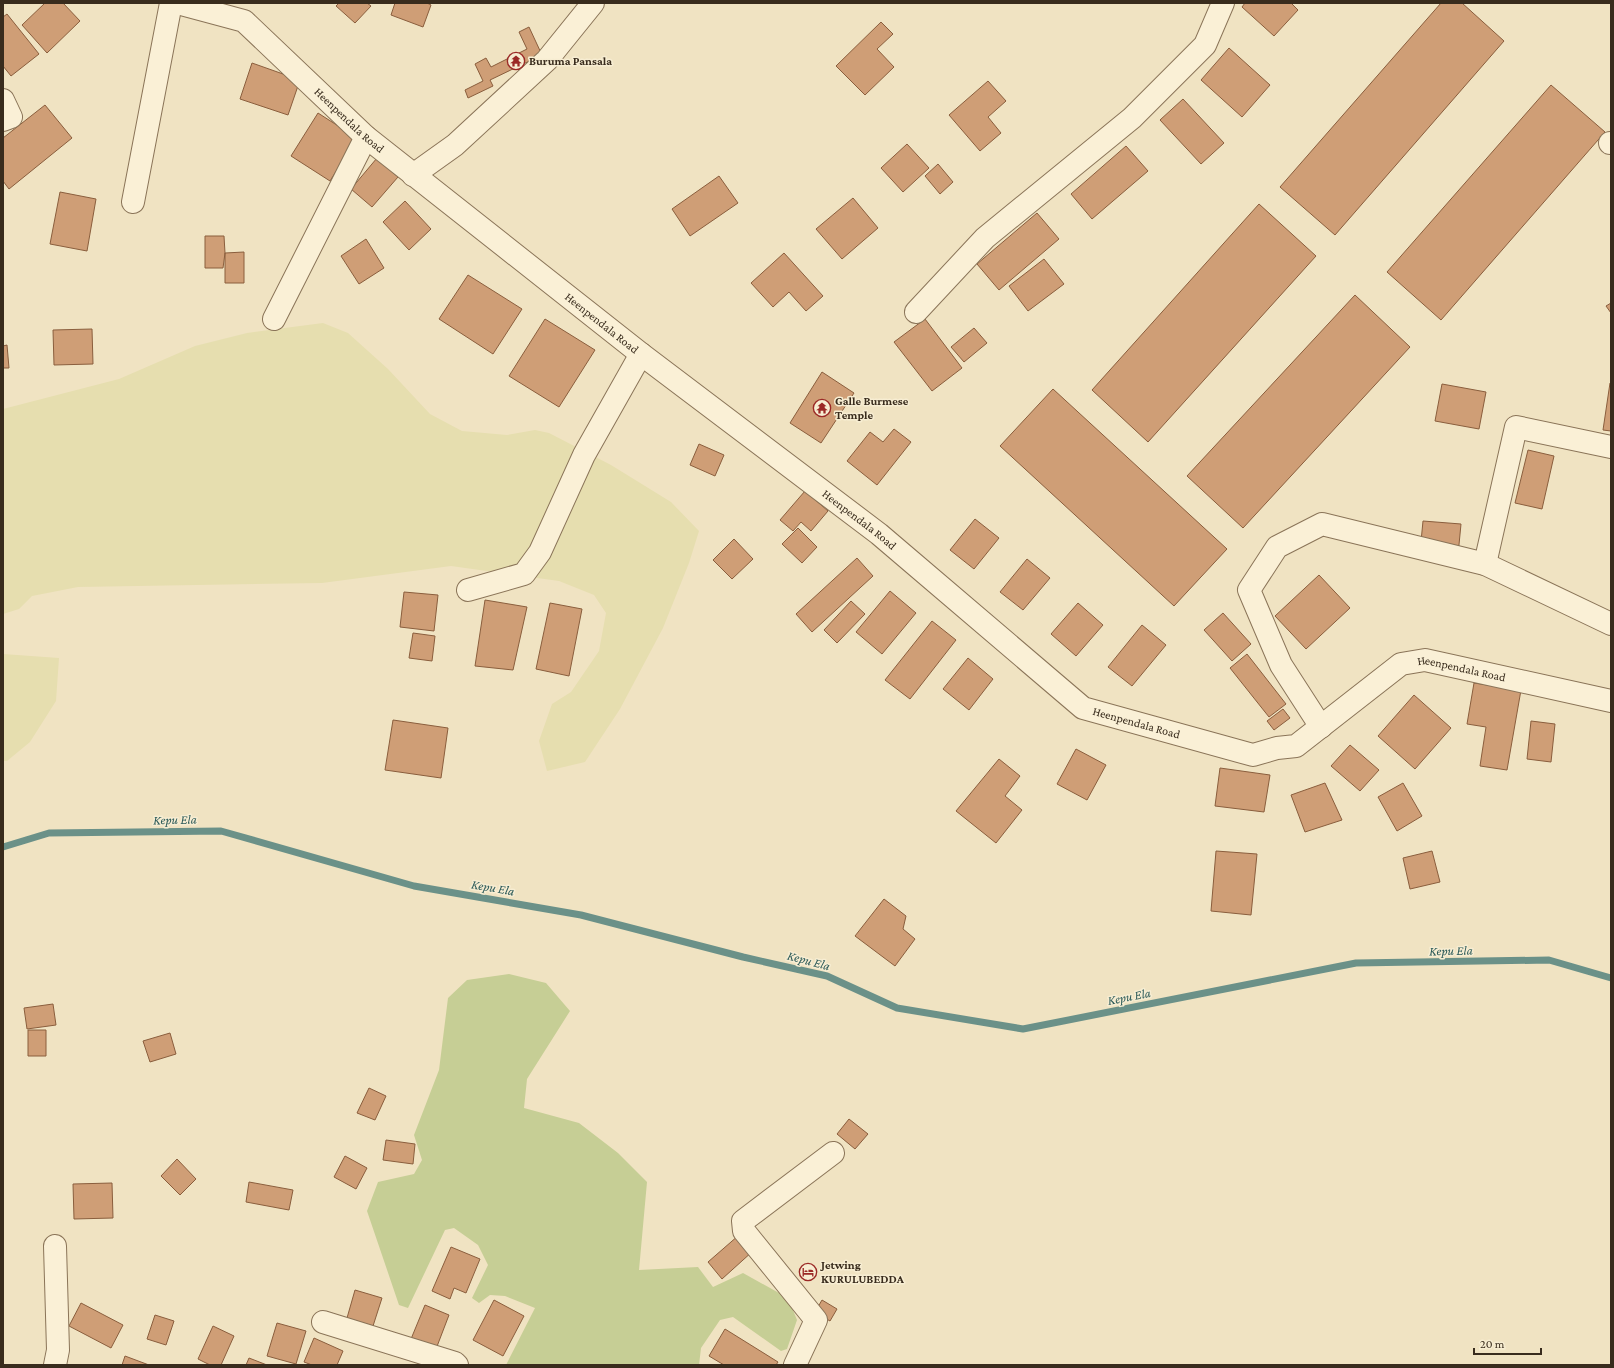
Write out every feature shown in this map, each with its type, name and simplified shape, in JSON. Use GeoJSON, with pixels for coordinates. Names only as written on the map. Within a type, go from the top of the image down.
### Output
{"type":"FeatureCollection","features":[{"type":"Feature","properties":{"kind":"street"},"geometry":{"type":"LineString","coordinates":[[133,202],[172,3]]}},
{"type":"Feature","properties":{"kind":"street","name":"Heenpendala Road"},"geometry":{"type":"LineString","coordinates":[[177,3],[244,21],[366,137],[641,354],[878,534],[1083,708],[1253,755],[1277,748],[1296,746],[1401,664],[1425,660],[1611,701]]}},
{"type":"Feature","properties":{"kind":"street"},"geometry":{"type":"LineString","coordinates":[[413,175],[455,144],[547,60],[593,3]]}},
{"type":"Feature","properties":{"kind":"street"},"geometry":{"type":"LineString","coordinates":[[916,312],[985,238],[1132,118],[1205,45],[1223,3]]}},
{"type":"Feature","properties":{"kind":"street"},"geometry":{"type":"LineString","coordinates":[[3,100],[11,117],[3,120]]}},
{"type":"Feature","properties":{"kind":"street"},"geometry":{"type":"LineString","coordinates":[[274,319],[366,137]]}},
{"type":"Feature","properties":{"kind":"street"},"geometry":{"type":"LineString","coordinates":[[468,590],[524,574],[540,552],[584,455],[641,354]]}},
{"type":"Feature","properties":{"kind":"street"},"geometry":{"type":"LineString","coordinates":[[1485,564],[1516,427],[1611,447]]}},
{"type":"Feature","properties":{"kind":"street"},"geometry":{"type":"LineString","coordinates":[[1321,727],[1281,665],[1249,590],[1276,547],[1322,524],[1485,564],[1611,624]]}},
{"type":"Feature","properties":{"kind":"street"},"geometry":{"type":"LineString","coordinates":[[795,1365],[816,1320],[744,1231],[743,1221],[833,1154]]}},
{"type":"Feature","properties":{"kind":"street"},"geometry":{"type":"LineString","coordinates":[[55,1246],[58,1350],[55,1365]]}},
{"type":"Feature","properties":{"kind":"street"},"geometry":{"type":"LineString","coordinates":[[323,1322],[455,1363],[457,1365]]}},
{"type":"Feature","properties":{"kind":"shaded area"},"geometry":{"type":"Polygon","coordinates":[[[323,323],[348,333],[388,369],[430,414],[462,431],[507,435],[535,430],[549,433],[611,465],[671,502],[699,531],[689,563],[663,628],[620,709],[585,762],[547,771],[539,741],[552,704],[571,692],[599,651],[606,613],[594,595],[559,581],[451,566],[322,583],[78,587],[32,596],[19,609],[3,614],[3,409],[119,379],[195,346],[247,333],[323,323]]]}},
{"type":"Feature","properties":{"kind":"shaded area"},"geometry":{"type":"Polygon","coordinates":[[[3,654],[59,658],[56,701],[30,742],[7,761],[3,761],[3,654]]]}},
{"type":"Feature","properties":{"kind":"green space"},"geometry":{"type":"Polygon","coordinates":[[[509,974],[546,983],[570,1011],[527,1079],[524,1108],[579,1123],[618,1153],[647,1182],[639,1270],[698,1267],[713,1287],[743,1273],[788,1298],[797,1320],[787,1349],[781,1351],[733,1317],[720,1320],[701,1348],[699,1365],[506,1365],[535,1308],[505,1296],[490,1295],[479,1303],[472,1298],[488,1265],[478,1245],[454,1228],[445,1230],[408,1308],[399,1305],[367,1211],[378,1182],[414,1174],[422,1160],[414,1135],[439,1070],[448,998],[467,980],[509,974]]]}},
{"type":"Feature","properties":{"kind":"building"},"geometry":{"type":"Polygon","coordinates":[[[45,3],[63,3],[80,21],[47,53],[22,25],[45,3]]]}},
{"type":"Feature","properties":{"kind":"building"},"geometry":{"type":"Polygon","coordinates":[[[339,3],[367,3],[371,6],[355,23],[336,6],[339,3]]]}},
{"type":"Feature","properties":{"kind":"building"},"geometry":{"type":"Polygon","coordinates":[[[395,3],[427,3],[431,5],[423,27],[391,15],[395,3]]]}},
{"type":"Feature","properties":{"kind":"building"},"geometry":{"type":"Polygon","coordinates":[[[1245,3],[1291,3],[1298,10],[1274,36],[1242,7],[1245,3]]]}},
{"type":"Feature","properties":{"kind":"building"},"geometry":{"type":"Polygon","coordinates":[[[1441,3],[1462,3],[1504,41],[1335,235],[1280,187],[1441,3]]]}},
{"type":"Feature","properties":{"kind":"building"},"geometry":{"type":"Polygon","coordinates":[[[7,14],[39,54],[11,76],[3,66],[3,17],[7,14]]]}},
{"type":"Feature","properties":{"kind":"building"},"geometry":{"type":"Polygon","coordinates":[[[881,22],[893,34],[877,49],[894,67],[865,95],[836,66],[881,22]]]}},
{"type":"Feature","properties":{"kind":"building","name":"Buruma Pansala"},"geometry":{"type":"Polygon","coordinates":[[[529,27],[542,55],[490,80],[493,86],[468,98],[465,90],[483,81],[475,64],[486,58],[491,67],[527,49],[519,32],[529,27]]]}},
{"type":"Feature","properties":{"kind":"building"},"geometry":{"type":"Polygon","coordinates":[[[1229,48],[1270,85],[1242,117],[1201,80],[1229,48]]]}},
{"type":"Feature","properties":{"kind":"building"},"geometry":{"type":"Polygon","coordinates":[[[252,63],[300,80],[288,115],[240,99],[252,63]]]}},
{"type":"Feature","properties":{"kind":"building"},"geometry":{"type":"Polygon","coordinates":[[[988,81],[1006,101],[988,117],[1001,133],[980,151],[949,115],[988,81]]]}},
{"type":"Feature","properties":{"kind":"building"},"geometry":{"type":"Polygon","coordinates":[[[1551,85],[1605,132],[1441,320],[1387,272],[1551,85]]]}},
{"type":"Feature","properties":{"kind":"building"},"geometry":{"type":"Polygon","coordinates":[[[1183,99],[1224,143],[1201,164],[1160,120],[1183,99]]]}},
{"type":"Feature","properties":{"kind":"building"},"geometry":{"type":"Polygon","coordinates":[[[45,105],[72,138],[9,189],[3,181],[3,138],[45,105]]]}},
{"type":"Feature","properties":{"kind":"building"},"geometry":{"type":"Polygon","coordinates":[[[318,113],[357,138],[330,181],[291,156],[318,113]]]}},
{"type":"Feature","properties":{"kind":"building"},"geometry":{"type":"Polygon","coordinates":[[[907,144],[929,168],[903,192],[881,168],[907,144]]]}},
{"type":"Feature","properties":{"kind":"building"},"geometry":{"type":"Polygon","coordinates":[[[1126,146],[1148,171],[1092,219],[1071,194],[1126,146]]]}},
{"type":"Feature","properties":{"kind":"building"},"geometry":{"type":"Polygon","coordinates":[[[377,158],[398,177],[372,207],[351,189],[377,158]]]}},
{"type":"Feature","properties":{"kind":"building"},"geometry":{"type":"Polygon","coordinates":[[[938,164],[953,182],[940,194],[925,176],[938,164]]]}},
{"type":"Feature","properties":{"kind":"building"},"geometry":{"type":"Polygon","coordinates":[[[719,176],[738,203],[690,236],[672,209],[719,176]]]}},
{"type":"Feature","properties":{"kind":"building"},"geometry":{"type":"Polygon","coordinates":[[[60,192],[96,199],[87,251],[50,244],[60,192]]]}},
{"type":"Feature","properties":{"kind":"building"},"geometry":{"type":"Polygon","coordinates":[[[853,198],[878,228],[842,259],[816,229],[853,198]]]}},
{"type":"Feature","properties":{"kind":"building"},"geometry":{"type":"Polygon","coordinates":[[[405,201],[431,229],[409,250],[383,222],[405,201]]]}},
{"type":"Feature","properties":{"kind":"building"},"geometry":{"type":"Polygon","coordinates":[[[1259,204],[1316,256],[1148,442],[1092,390],[1259,204]]]}},
{"type":"Feature","properties":{"kind":"building"},"geometry":{"type":"Polygon","coordinates":[[[1037,213],[1059,239],[999,290],[977,264],[1037,213]]]}},
{"type":"Feature","properties":{"kind":"building"},"geometry":{"type":"Polygon","coordinates":[[[205,236],[224,236],[225,253],[223,268],[205,268],[205,236]]]}},
{"type":"Feature","properties":{"kind":"building"},"geometry":{"type":"Polygon","coordinates":[[[366,239],[384,268],[359,284],[341,256],[366,239]]]}},
{"type":"Feature","properties":{"kind":"building"},"geometry":{"type":"Polygon","coordinates":[[[244,252],[244,283],[225,283],[225,253],[244,252]]]}},
{"type":"Feature","properties":{"kind":"building"},"geometry":{"type":"Polygon","coordinates":[[[784,253],[823,296],[806,311],[789,292],[773,307],[751,283],[784,253]]]}},
{"type":"Feature","properties":{"kind":"building"},"geometry":{"type":"Polygon","coordinates":[[[1044,259],[1064,284],[1028,311],[1009,286],[1044,259]]]}},
{"type":"Feature","properties":{"kind":"building"},"geometry":{"type":"Polygon","coordinates":[[[468,275],[522,309],[493,354],[439,319],[468,275]]]}},
{"type":"Feature","properties":{"kind":"building"},"geometry":{"type":"Polygon","coordinates":[[[1355,295],[1410,347],[1243,528],[1187,476],[1355,295]]]}},
{"type":"Feature","properties":{"kind":"building"},"geometry":{"type":"Polygon","coordinates":[[[1611,303],[1611,313],[1606,306],[1611,303]]]}},
{"type":"Feature","properties":{"kind":"building"},"geometry":{"type":"Polygon","coordinates":[[[545,319],[595,350],[559,407],[509,376],[545,319]]]}},
{"type":"Feature","properties":{"kind":"building"},"geometry":{"type":"Polygon","coordinates":[[[925,319],[962,368],[932,391],[894,342],[925,319]]]}},
{"type":"Feature","properties":{"kind":"building"},"geometry":{"type":"Polygon","coordinates":[[[974,328],[987,343],[964,362],[951,347],[974,328]]]}},
{"type":"Feature","properties":{"kind":"building"},"geometry":{"type":"Polygon","coordinates":[[[92,329],[93,364],[54,365],[53,330],[92,329]]]}},
{"type":"Feature","properties":{"kind":"building"},"geometry":{"type":"Polygon","coordinates":[[[7,345],[9,368],[3,368],[3,346],[7,345]]]}},
{"type":"Feature","properties":{"kind":"building","name":"Galle Burmese Temple"},"geometry":{"type":"Polygon","coordinates":[[[822,372],[854,393],[821,443],[790,423],[822,372]]]}},
{"type":"Feature","properties":{"kind":"building"},"geometry":{"type":"Polygon","coordinates":[[[1610,383],[1611,384],[1611,431],[1603,430],[1610,383]]]}},
{"type":"Feature","properties":{"kind":"building"},"geometry":{"type":"Polygon","coordinates":[[[1442,384],[1486,392],[1479,429],[1435,421],[1442,384]]]}},
{"type":"Feature","properties":{"kind":"building"},"geometry":{"type":"Polygon","coordinates":[[[1053,389],[1227,549],[1174,606],[1000,446],[1053,389]]]}},
{"type":"Feature","properties":{"kind":"building"},"geometry":{"type":"Polygon","coordinates":[[[894,429],[911,442],[877,485],[847,461],[870,432],[883,442],[894,429]]]}},
{"type":"Feature","properties":{"kind":"building"},"geometry":{"type":"Polygon","coordinates":[[[699,444],[724,455],[715,476],[690,465],[699,444]]]}},
{"type":"Feature","properties":{"kind":"building"},"geometry":{"type":"Polygon","coordinates":[[[1528,450],[1554,456],[1542,509],[1515,503],[1528,450]]]}},
{"type":"Feature","properties":{"kind":"building"},"geometry":{"type":"Polygon","coordinates":[[[805,491],[828,511],[811,531],[801,522],[793,531],[780,520],[805,491]]]}},
{"type":"Feature","properties":{"kind":"building"},"geometry":{"type":"Polygon","coordinates":[[[975,519],[999,538],[974,569],[950,550],[975,519]]]}},
{"type":"Feature","properties":{"kind":"building"},"geometry":{"type":"Polygon","coordinates":[[[1423,521],[1461,524],[1458,555],[1420,552],[1423,521]]]}},
{"type":"Feature","properties":{"kind":"building"},"geometry":{"type":"Polygon","coordinates":[[[798,528],[817,547],[802,563],[782,544],[798,528]]]}},
{"type":"Feature","properties":{"kind":"building"},"geometry":{"type":"Polygon","coordinates":[[[734,539],[753,559],[732,579],[713,560],[734,539]]]}},
{"type":"Feature","properties":{"kind":"building"},"geometry":{"type":"Polygon","coordinates":[[[857,558],[873,576],[812,632],[796,614],[857,558]]]}},
{"type":"Feature","properties":{"kind":"building"},"geometry":{"type":"Polygon","coordinates":[[[1027,559],[1050,578],[1023,610],[1000,592],[1027,559]]]}},
{"type":"Feature","properties":{"kind":"building"},"geometry":{"type":"Polygon","coordinates":[[[1319,575],[1350,608],[1306,649],[1275,616],[1319,575]]]}},
{"type":"Feature","properties":{"kind":"building"},"geometry":{"type":"Polygon","coordinates":[[[890,591],[916,613],[882,654],[856,632],[890,591]]]}},
{"type":"Feature","properties":{"kind":"building"},"geometry":{"type":"Polygon","coordinates":[[[404,592],[438,595],[434,631],[400,627],[404,592]]]}},
{"type":"Feature","properties":{"kind":"building"},"geometry":{"type":"Polygon","coordinates":[[[485,600],[527,607],[513,670],[475,666],[485,600]]]}},
{"type":"Feature","properties":{"kind":"building"},"geometry":{"type":"Polygon","coordinates":[[[851,601],[865,614],[837,643],[824,630],[851,601]]]}},
{"type":"Feature","properties":{"kind":"building"},"geometry":{"type":"Polygon","coordinates":[[[550,603],[582,609],[569,676],[536,669],[550,603]]]}},
{"type":"Feature","properties":{"kind":"building"},"geometry":{"type":"Polygon","coordinates":[[[1078,603],[1103,625],[1076,656],[1051,634],[1078,603]]]}},
{"type":"Feature","properties":{"kind":"building"},"geometry":{"type":"Polygon","coordinates":[[[1223,613],[1251,644],[1232,661],[1204,630],[1223,613]]]}},
{"type":"Feature","properties":{"kind":"building"},"geometry":{"type":"Polygon","coordinates":[[[932,621],[956,640],[910,699],[885,680],[932,621]]]}},
{"type":"Feature","properties":{"kind":"building"},"geometry":{"type":"Polygon","coordinates":[[[1142,625],[1166,645],[1132,686],[1108,667],[1142,625]]]}},
{"type":"Feature","properties":{"kind":"building"},"geometry":{"type":"Polygon","coordinates":[[[413,633],[435,636],[432,661],[409,658],[413,633]]]}},
{"type":"Feature","properties":{"kind":"building"},"geometry":{"type":"Polygon","coordinates":[[[1247,654],[1286,704],[1269,717],[1230,668],[1247,654]]]}},
{"type":"Feature","properties":{"kind":"building"},"geometry":{"type":"Polygon","coordinates":[[[968,658],[993,679],[969,710],[943,689],[968,658]]]}},
{"type":"Feature","properties":{"kind":"building"},"geometry":{"type":"Polygon","coordinates":[[[1474,683],[1521,690],[1507,770],[1480,766],[1486,727],[1467,724],[1474,683]]]}},
{"type":"Feature","properties":{"kind":"building"},"geometry":{"type":"Polygon","coordinates":[[[1414,695],[1451,728],[1415,769],[1378,736],[1414,695]]]}},
{"type":"Feature","properties":{"kind":"building"},"geometry":{"type":"Polygon","coordinates":[[[1283,709],[1290,718],[1274,730],[1267,721],[1283,709]]]}},
{"type":"Feature","properties":{"kind":"building"},"geometry":{"type":"Polygon","coordinates":[[[393,720],[448,728],[441,778],[385,770],[393,720]]]}},
{"type":"Feature","properties":{"kind":"building"},"geometry":{"type":"Polygon","coordinates":[[[1531,721],[1555,724],[1551,762],[1527,759],[1531,721]]]}},
{"type":"Feature","properties":{"kind":"building"},"geometry":{"type":"Polygon","coordinates":[[[1350,745],[1379,770],[1360,791],[1331,766],[1350,745]]]}},
{"type":"Feature","properties":{"kind":"building"},"geometry":{"type":"Polygon","coordinates":[[[1076,749],[1106,765],[1087,800],[1057,784],[1076,749]]]}},
{"type":"Feature","properties":{"kind":"building"},"geometry":{"type":"Polygon","coordinates":[[[999,759],[1020,776],[1005,796],[1022,810],[996,843],[956,811],[999,759]]]}},
{"type":"Feature","properties":{"kind":"building"},"geometry":{"type":"Polygon","coordinates":[[[1220,768],[1270,775],[1264,812],[1215,806],[1220,768]]]}},
{"type":"Feature","properties":{"kind":"building"},"geometry":{"type":"Polygon","coordinates":[[[1325,783],[1342,820],[1305,832],[1291,795],[1325,783]]]}},
{"type":"Feature","properties":{"kind":"building"},"geometry":{"type":"Polygon","coordinates":[[[1403,783],[1422,816],[1397,831],[1378,797],[1403,783]]]}},
{"type":"Feature","properties":{"kind":"building"},"geometry":{"type":"Polygon","coordinates":[[[1216,851],[1257,854],[1251,915],[1211,911],[1216,851]]]}},
{"type":"Feature","properties":{"kind":"building"},"geometry":{"type":"Polygon","coordinates":[[[1432,851],[1440,882],[1410,889],[1403,858],[1432,851]]]}},
{"type":"Feature","properties":{"kind":"building"},"geometry":{"type":"Polygon","coordinates":[[[884,899],[906,916],[903,929],[915,939],[895,966],[855,936],[884,899]]]}},
{"type":"Feature","properties":{"kind":"building"},"geometry":{"type":"Polygon","coordinates":[[[53,1004],[56,1025],[27,1029],[24,1008],[53,1004]]]}},
{"type":"Feature","properties":{"kind":"building"},"geometry":{"type":"Polygon","coordinates":[[[28,1030],[46,1030],[46,1056],[28,1056],[28,1030]]]}},
{"type":"Feature","properties":{"kind":"building"},"geometry":{"type":"Polygon","coordinates":[[[170,1033],[176,1054],[150,1062],[143,1041],[170,1033]]]}},
{"type":"Feature","properties":{"kind":"building"},"geometry":{"type":"Polygon","coordinates":[[[369,1088],[386,1096],[375,1120],[357,1113],[369,1088]]]}},
{"type":"Feature","properties":{"kind":"building"},"geometry":{"type":"Polygon","coordinates":[[[849,1119],[868,1134],[855,1149],[837,1134],[849,1119]]]}},
{"type":"Feature","properties":{"kind":"building"},"geometry":{"type":"Polygon","coordinates":[[[386,1140],[415,1144],[413,1164],[383,1160],[386,1140]]]}},
{"type":"Feature","properties":{"kind":"building"},"geometry":{"type":"Polygon","coordinates":[[[345,1156],[367,1168],[356,1189],[334,1177],[345,1156]]]}},
{"type":"Feature","properties":{"kind":"building"},"geometry":{"type":"Polygon","coordinates":[[[177,1159],[196,1179],[180,1195],[161,1176],[177,1159]]]}},
{"type":"Feature","properties":{"kind":"building"},"geometry":{"type":"Polygon","coordinates":[[[249,1182],[293,1190],[289,1210],[246,1202],[249,1182]]]}},
{"type":"Feature","properties":{"kind":"building"},"geometry":{"type":"Polygon","coordinates":[[[112,1183],[113,1218],[74,1219],[73,1184],[112,1183]]]}},
{"type":"Feature","properties":{"kind":"building"},"geometry":{"type":"Polygon","coordinates":[[[739,1235],[753,1251],[722,1279],[708,1262],[739,1235]]]}},
{"type":"Feature","properties":{"kind":"building"},"geometry":{"type":"Polygon","coordinates":[[[451,1247],[480,1259],[466,1293],[454,1288],[450,1299],[432,1291],[451,1247]]]}},
{"type":"Feature","properties":{"kind":"building"},"geometry":{"type":"Polygon","coordinates":[[[355,1290],[382,1298],[373,1326],[347,1318],[355,1290]]]}},
{"type":"Feature","properties":{"kind":"building"},"geometry":{"type":"Polygon","coordinates":[[[494,1300],[524,1316],[503,1356],[473,1340],[494,1300]]]}},
{"type":"Feature","properties":{"kind":"building"},"geometry":{"type":"Polygon","coordinates":[[[822,1300],[837,1309],[830,1321],[815,1312],[822,1300]]]}},
{"type":"Feature","properties":{"kind":"building"},"geometry":{"type":"Polygon","coordinates":[[[81,1303],[123,1325],[111,1348],[69,1326],[81,1303]]]}},
{"type":"Feature","properties":{"kind":"building"},"geometry":{"type":"Polygon","coordinates":[[[425,1305],[449,1315],[436,1349],[411,1339],[425,1305]]]}},
{"type":"Feature","properties":{"kind":"building"},"geometry":{"type":"Polygon","coordinates":[[[155,1315],[174,1321],[166,1345],[147,1339],[155,1315]]]}},
{"type":"Feature","properties":{"kind":"building"},"geometry":{"type":"Polygon","coordinates":[[[277,1323],[306,1331],[296,1364],[267,1356],[277,1323]]]}},
{"type":"Feature","properties":{"kind":"building"},"geometry":{"type":"Polygon","coordinates":[[[213,1326],[234,1336],[221,1365],[210,1365],[198,1359],[213,1326]]]}},
{"type":"Feature","properties":{"kind":"building"},"geometry":{"type":"Polygon","coordinates":[[[725,1329],[778,1362],[776,1365],[724,1365],[709,1356],[725,1329]]]}},
{"type":"Feature","properties":{"kind":"building"},"geometry":{"type":"Polygon","coordinates":[[[314,1338],[343,1351],[337,1365],[312,1365],[304,1362],[314,1338]]]}},
{"type":"Feature","properties":{"kind":"building"},"geometry":{"type":"Polygon","coordinates":[[[125,1356],[149,1365],[122,1365],[125,1356]]]}},
{"type":"Feature","properties":{"kind":"building"},"geometry":{"type":"Polygon","coordinates":[[[249,1358],[267,1365],[246,1365],[249,1358]]]}},
{"type":"Feature","properties":{"kind":"waterway","name":"Kepu Ela"},"geometry":{"type":"LineString","coordinates":[[3,847],[49,833],[221,831],[414,886],[581,915],[743,957],[827,976],[897,1008],[1023,1029],[1356,963],[1549,960],[1611,978]]}},
{"type":"Feature","properties":{"kind":"place","name":"Buruma Pansala"},"geometry":{"type":"Point","coordinates":[516,61]}},
{"type":"Feature","properties":{"kind":"place","name":"Galle Burmese Temple"},"geometry":{"type":"Point","coordinates":[822,408]}},
{"type":"Feature","properties":{"kind":"place","name":"Jetwing KURULUBEDDA"},"geometry":{"type":"Point","coordinates":[808,1272]}}]}
